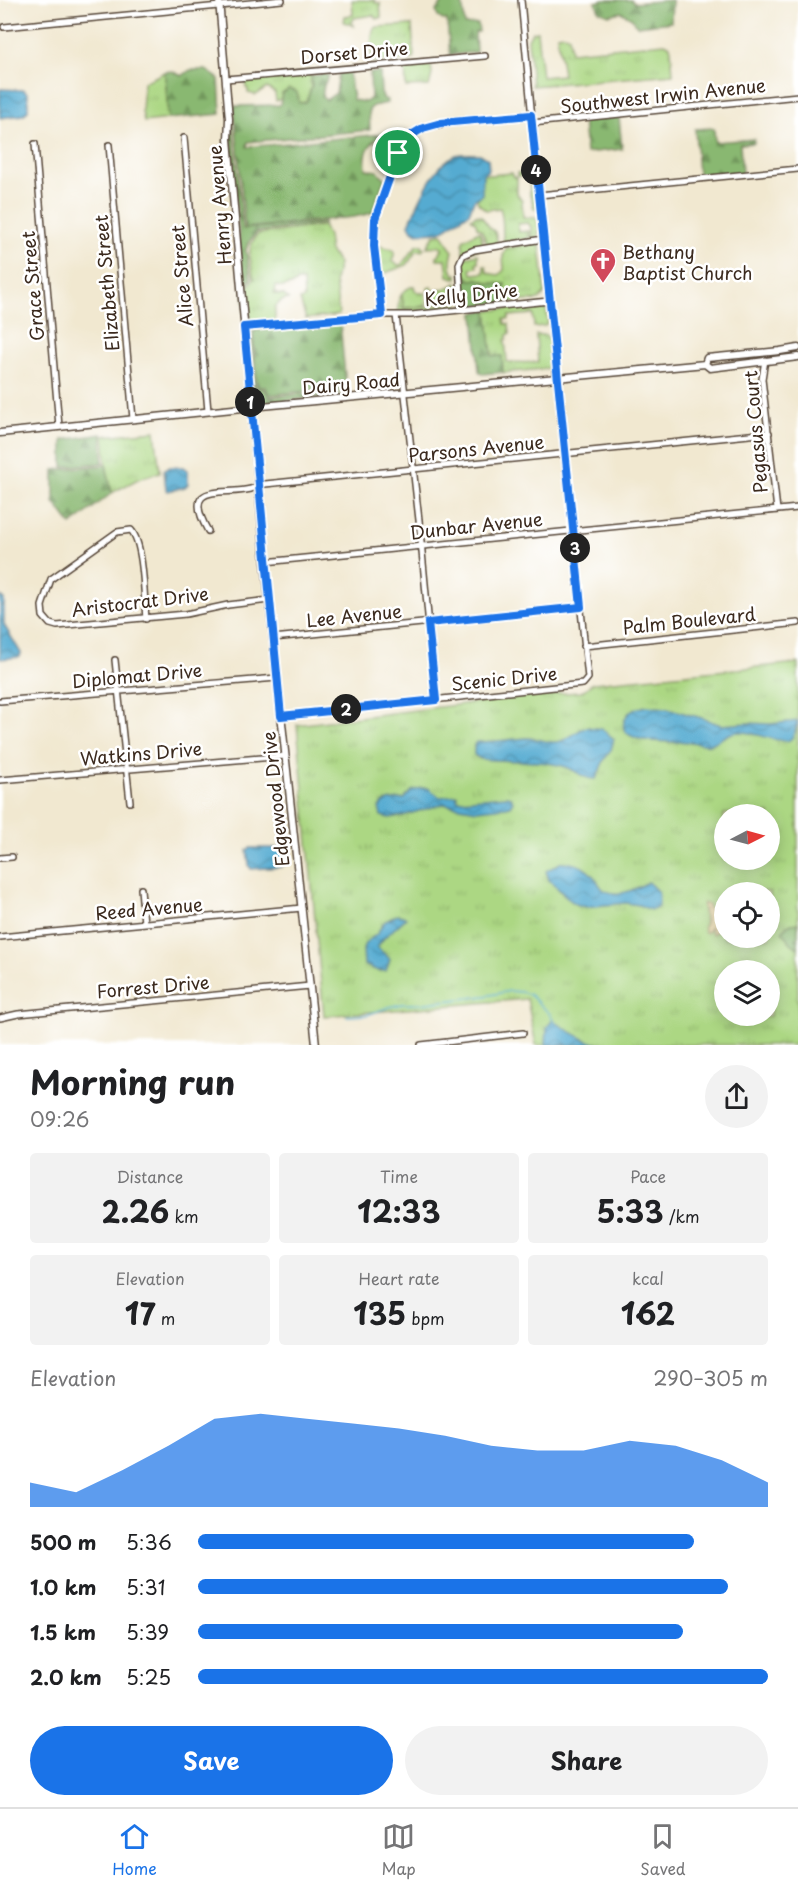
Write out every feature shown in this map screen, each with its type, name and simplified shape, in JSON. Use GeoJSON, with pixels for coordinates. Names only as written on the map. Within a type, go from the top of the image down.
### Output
{"type":"FeatureCollection","features":[{"type":"Feature","properties":{"kind":"street"},"geometry":{"type":"LineString","coordinates":[[4,27],[220,3],[282,0]]}},
{"type":"Feature","properties":{"kind":"street"},"geometry":{"type":"LineString","coordinates":[[521,0],[584,646]]}},
{"type":"Feature","properties":{"kind":"street","name":"Henry Avenue"},"geometry":{"type":"LineString","coordinates":[[220,3],[229,119],[228,139],[250,407]]}},
{"type":"Feature","properties":{"kind":"street","name":"Dorset Drive"},"geometry":{"type":"LineString","coordinates":[[226,79],[485,56]]}},
{"type":"Feature","properties":{"kind":"street","name":"Southwest Irwin Avenue"},"geometry":{"type":"LineString","coordinates":[[532,123],[798,96]]}},
{"type":"Feature","properties":{"kind":"street"},"geometry":{"type":"LineString","coordinates":[[382,315],[374,246],[375,219],[403,144],[410,136],[423,128],[441,123],[531,115]]}},
{"type":"Feature","properties":{"kind":"street","name":"Alice Street"},"geometry":{"type":"LineString","coordinates":[[184,138],[208,411]]}},
{"type":"Feature","properties":{"kind":"street","name":"Grace Street"},"geometry":{"type":"LineString","coordinates":[[35,144],[59,426]]}},
{"type":"Feature","properties":{"kind":"street","name":"Elizabeth Street"},"geometry":{"type":"LineString","coordinates":[[109,144],[133,419]]}},
{"type":"Feature","properties":{"kind":"street"},"geometry":{"type":"LineString","coordinates":[[539,195],[798,169]]}},
{"type":"Feature","properties":{"kind":"street"},"geometry":{"type":"LineString","coordinates":[[462,309],[459,264],[463,255],[474,250],[543,239]]}},
{"type":"Feature","properties":{"kind":"street","name":"Kelly Drive"},"geometry":{"type":"LineString","coordinates":[[244,327],[549,301]]}},
{"type":"Feature","properties":{"kind":"street"},"geometry":{"type":"LineString","coordinates":[[396,315],[436,700]]}},
{"type":"Feature","properties":{"kind":"street","name":"Dairy Road"},"geometry":{"type":"LineString","coordinates":[[705,364],[707,358],[798,348]]}},
{"type":"Feature","properties":{"kind":"street","name":"Pegasus Court"},"geometry":{"type":"LineString","coordinates":[[766,352],[762,379],[777,510]]}},
{"type":"Feature","properties":{"kind":"street","name":"Dairy Road"},"geometry":{"type":"LineString","coordinates":[[0,433],[705,364],[710,368],[798,357]]}},
{"type":"Feature","properties":{"kind":"street","name":"Edgewood Drive"},"geometry":{"type":"LineString","coordinates":[[250,407],[316,1045]]}},
{"type":"Feature","properties":{"kind":"street","name":"Parsons Avenue"},"geometry":{"type":"LineString","coordinates":[[208,531],[202,520],[200,501],[202,496],[209,493],[769,432]]}},
{"type":"Feature","properties":{"kind":"street","name":"Dunbar Avenue"},"geometry":{"type":"LineString","coordinates":[[265,562],[798,508]]}},
{"type":"Feature","properties":{"kind":"street","name":"Aristocrat Drive"},"geometry":{"type":"LineString","coordinates":[[146,619],[137,537],[131,530],[117,532],[51,579],[42,606],[43,616],[50,624],[57,626],[146,619],[269,600]]}},
{"type":"Feature","properties":{"kind":"street","name":"Lee Avenue"},"geometry":{"type":"LineString","coordinates":[[273,638],[581,607]]}},
{"type":"Feature","properties":{"kind":"street","name":"Palm Boulevard"},"geometry":{"type":"LineString","coordinates":[[584,646],[798,623]]}},
{"type":"Feature","properties":{"kind":"street","name":"Scenic Drive"},"geometry":{"type":"LineString","coordinates":[[281,716],[583,684],[588,678],[584,646]]}},
{"type":"Feature","properties":{"kind":"street"},"geometry":{"type":"LineString","coordinates":[[115,660],[130,802]]}},
{"type":"Feature","properties":{"kind":"street","name":"Diplomat Drive"},"geometry":{"type":"LineString","coordinates":[[0,701],[277,678]]}},
{"type":"Feature","properties":{"kind":"street","name":"Watkins Drive"},"geometry":{"type":"LineString","coordinates":[[0,780],[285,756]]}},
{"type":"Feature","properties":{"kind":"street"},"geometry":{"type":"LineString","coordinates":[[0,858],[12,857]]}},
{"type":"Feature","properties":{"kind":"street"},"geometry":{"type":"LineString","coordinates":[[141,889],[144,923]]}},
{"type":"Feature","properties":{"kind":"street","name":"Reed Avenue"},"geometry":{"type":"LineString","coordinates":[[0,937],[302,908]]}},
{"type":"Feature","properties":{"kind":"street","name":"Forrest Drive"},"geometry":{"type":"LineString","coordinates":[[0,1018],[18,1014],[310,986]]}},
{"type":"Feature","properties":{"kind":"street"},"geometry":{"type":"LineString","coordinates":[[421,1045],[524,1034]]}},
{"type":"Feature","properties":{"kind":"street"},"geometry":{"type":"LineString","coordinates":[[496,1037],[496,1045]]}},
{"type":"Feature","properties":{"kind":"green space"},"geometry":{"type":"Polygon","coordinates":[[[352,0],[375,0],[375,3],[380,3],[381,17],[377,19],[373,15],[354,18],[352,23],[354,26],[344,22],[345,16],[353,15],[352,0]]]}},
{"type":"Feature","properties":{"kind":"green space"},"geometry":{"type":"Polygon","coordinates":[[[447,0],[462,0],[465,25],[478,24],[479,32],[475,32],[476,52],[450,55],[447,20],[438,17],[436,11],[447,0]]]}},
{"type":"Feature","properties":{"kind":"green space"},"geometry":{"type":"Polygon","coordinates":[[[631,0],[634,3],[672,0],[671,22],[637,26],[632,18],[621,12],[609,15],[599,11],[596,2],[631,0]]]}},
{"type":"Feature","properties":{"kind":"green space"},"geometry":{"type":"Polygon","coordinates":[[[412,25],[414,59],[372,62],[371,45],[373,30],[376,27],[412,25]]]}},
{"type":"Feature","properties":{"kind":"green space"},"geometry":{"type":"Polygon","coordinates":[[[537,31],[542,77],[563,75],[557,35],[565,34],[569,36],[571,52],[665,43],[671,49],[673,74],[532,86],[528,39],[532,32],[537,31]]]}},
{"type":"Feature","properties":{"kind":"green space"},"geometry":{"type":"Polygon","coordinates":[[[431,65],[432,74],[429,86],[406,87],[405,66],[431,65]]]}},
{"type":"Feature","properties":{"kind":"green space"},"geometry":{"type":"Polygon","coordinates":[[[190,70],[206,70],[219,79],[221,114],[168,119],[164,72],[172,71],[182,76],[190,70]]]}},
{"type":"Feature","properties":{"kind":"green space"},"geometry":{"type":"Polygon","coordinates":[[[164,72],[168,119],[144,122],[142,111],[144,82],[164,72]]]}},
{"type":"Feature","properties":{"kind":"green space"},"geometry":{"type":"Polygon","coordinates":[[[349,72],[353,100],[366,102],[371,98],[370,73],[380,72],[381,93],[384,99],[388,100],[387,103],[373,106],[369,110],[370,130],[248,142],[247,147],[383,134],[371,145],[366,158],[366,169],[377,171],[385,178],[372,213],[354,217],[245,228],[234,106],[280,105],[282,94],[289,89],[297,92],[299,103],[306,102],[312,86],[311,76],[324,74],[329,75],[322,97],[326,100],[336,93],[339,73],[349,72]]]}},
{"type":"Feature","properties":{"kind":"green space"},"geometry":{"type":"Polygon","coordinates":[[[309,73],[311,83],[306,102],[299,103],[282,94],[281,99],[276,101],[275,93],[267,88],[256,95],[248,93],[246,88],[245,80],[309,73]]]}},
{"type":"Feature","properties":{"kind":"green space"},"geometry":{"type":"Polygon","coordinates":[[[232,115],[243,229],[324,222],[324,224],[257,232],[249,242],[246,250],[251,279],[245,286],[248,323],[256,328],[251,331],[255,388],[264,389],[270,397],[339,390],[339,395],[253,404],[231,139],[232,115]]]}},
{"type":"Feature","properties":{"kind":"green space"},"geometry":{"type":"Polygon","coordinates":[[[619,117],[622,149],[586,153],[583,121],[619,117]]]}},
{"type":"Feature","properties":{"kind":"green space"},"geometry":{"type":"Polygon","coordinates":[[[714,128],[715,142],[754,139],[754,143],[740,144],[742,174],[698,176],[695,129],[714,128]]]}},
{"type":"Feature","properties":{"kind":"green space"},"geometry":{"type":"Polygon","coordinates":[[[534,170],[537,209],[534,209],[530,196],[530,176],[517,176],[517,173],[534,170]]]}},
{"type":"Feature","properties":{"kind":"green space"},"geometry":{"type":"Polygon","coordinates":[[[512,173],[517,178],[517,194],[522,201],[523,217],[537,218],[539,234],[531,238],[531,227],[528,223],[518,224],[519,232],[529,231],[529,238],[504,242],[500,208],[486,210],[478,203],[477,198],[482,195],[483,174],[512,173]]]}},
{"type":"Feature","properties":{"kind":"green space"},"geometry":{"type":"Polygon","coordinates":[[[476,215],[481,216],[495,232],[498,244],[488,246],[482,231],[471,218],[476,215]]]}},
{"type":"Feature","properties":{"kind":"green space"},"geometry":{"type":"Polygon","coordinates":[[[323,226],[328,236],[330,251],[339,264],[335,281],[339,315],[306,319],[300,300],[304,299],[303,281],[297,281],[283,287],[276,286],[275,294],[284,295],[288,299],[281,301],[275,307],[275,321],[251,323],[248,286],[254,279],[250,249],[254,239],[258,234],[323,226]]]}},
{"type":"Feature","properties":{"kind":"green space"},"geometry":{"type":"Polygon","coordinates":[[[480,232],[484,247],[463,253],[463,240],[480,232]]]}},
{"type":"Feature","properties":{"kind":"green space"},"geometry":{"type":"Polygon","coordinates":[[[442,234],[453,251],[451,266],[454,275],[457,274],[457,279],[448,276],[446,259],[437,259],[442,248],[440,246],[427,247],[434,235],[442,234]]]}},
{"type":"Feature","properties":{"kind":"green space"},"geometry":{"type":"Polygon","coordinates":[[[538,243],[545,293],[539,300],[507,302],[504,284],[470,280],[462,274],[464,259],[478,254],[477,267],[471,268],[472,274],[484,273],[484,266],[486,266],[487,272],[499,275],[504,270],[503,256],[506,248],[538,243]]]}},
{"type":"Feature","properties":{"kind":"green space"},"geometry":{"type":"Polygon","coordinates":[[[417,245],[422,245],[424,248],[422,251],[416,251],[407,265],[380,275],[378,246],[393,249],[395,252],[392,261],[401,265],[417,245]]]}},
{"type":"Feature","properties":{"kind":"green space"},"geometry":{"type":"Polygon","coordinates":[[[462,274],[467,275],[470,280],[479,279],[488,283],[505,284],[507,302],[465,307],[462,274]]]}},
{"type":"Feature","properties":{"kind":"green space"},"geometry":{"type":"Polygon","coordinates":[[[457,283],[458,287],[452,290],[452,301],[429,304],[428,288],[432,287],[433,291],[440,290],[457,283]]]}},
{"type":"Feature","properties":{"kind":"green space"},"geometry":{"type":"Polygon","coordinates":[[[414,286],[419,293],[425,293],[426,306],[404,308],[402,295],[403,309],[459,304],[458,308],[398,313],[401,296],[406,290],[414,286]]]}},
{"type":"Feature","properties":{"kind":"green space"},"geometry":{"type":"Polygon","coordinates":[[[544,306],[547,311],[548,323],[545,326],[534,327],[533,314],[509,316],[509,319],[504,319],[505,324],[509,324],[510,334],[505,340],[507,362],[538,362],[536,335],[546,335],[550,341],[551,368],[503,373],[502,356],[492,356],[487,311],[544,306]]]}},
{"type":"Feature","properties":{"kind":"green space"},"geometry":{"type":"Polygon","coordinates":[[[487,311],[492,356],[502,356],[503,372],[482,374],[479,371],[474,313],[487,311]]]}},
{"type":"Feature","properties":{"kind":"green space"},"geometry":{"type":"Polygon","coordinates":[[[340,322],[346,387],[269,395],[266,387],[257,387],[253,332],[340,322]]]}},
{"type":"Feature","properties":{"kind":"green space"},"geometry":{"type":"Polygon","coordinates":[[[155,431],[160,472],[138,479],[112,493],[107,473],[104,436],[155,431]]]}},
{"type":"Feature","properties":{"kind":"green space"},"geometry":{"type":"Polygon","coordinates":[[[102,434],[103,463],[63,467],[63,440],[102,434]]]}},
{"type":"Feature","properties":{"kind":"green space"},"geometry":{"type":"Polygon","coordinates":[[[106,465],[112,493],[71,525],[54,502],[54,470],[106,465]]]}},
{"type":"Feature","properties":{"kind":"green space"},"geometry":{"type":"Polygon","coordinates":[[[798,663],[798,1045],[536,1045],[527,999],[324,1016],[297,725],[535,695],[581,692],[593,683],[798,663]]]}},
{"type":"Feature","properties":{"kind":"green space"},"geometry":{"type":"Polygon","coordinates":[[[798,923],[798,948],[782,932],[787,925],[798,923]]]}},
{"type":"Feature","properties":{"kind":"sand"},"geometry":{"type":"Polygon","coordinates":[[[703,903],[714,914],[714,933],[712,934],[710,928],[704,932],[705,920],[703,903]]]}},
{"type":"Feature","properties":{"kind":"water"},"geometry":{"type":"Polygon","coordinates":[[[0,89],[24,90],[28,94],[28,111],[23,115],[0,118],[0,89]]]}},
{"type":"Feature","properties":{"kind":"water"},"geometry":{"type":"Polygon","coordinates":[[[480,154],[488,159],[489,170],[483,174],[482,195],[474,200],[469,213],[440,232],[418,233],[412,230],[409,224],[422,195],[440,167],[456,155],[480,154]]]}},
{"type":"Feature","properties":{"kind":"water"},"geometry":{"type":"Polygon","coordinates":[[[170,467],[183,467],[188,471],[188,484],[185,487],[168,491],[166,489],[164,470],[170,467]]]}},
{"type":"Feature","properties":{"kind":"water"},"geometry":{"type":"Polygon","coordinates":[[[0,596],[4,599],[4,625],[21,653],[20,657],[0,659],[0,596]]]}},
{"type":"Feature","properties":{"kind":"water"},"geometry":{"type":"Polygon","coordinates":[[[646,706],[666,708],[721,725],[798,721],[793,737],[788,741],[738,732],[707,744],[660,742],[636,738],[627,733],[623,727],[630,712],[646,706]]]}},
{"type":"Feature","properties":{"kind":"water"},"geometry":{"type":"Polygon","coordinates":[[[587,727],[602,729],[614,739],[596,779],[588,778],[570,768],[555,764],[481,759],[474,755],[476,742],[528,738],[557,742],[587,727]]]}},
{"type":"Feature","properties":{"kind":"water"},"geometry":{"type":"Polygon","coordinates":[[[428,788],[440,797],[457,795],[457,799],[460,800],[506,796],[511,797],[513,801],[510,806],[506,807],[477,810],[443,804],[402,816],[389,818],[381,816],[379,808],[384,803],[404,799],[412,791],[428,788]]]}},
{"type":"Feature","properties":{"kind":"water"},"geometry":{"type":"Polygon","coordinates":[[[250,848],[281,848],[284,851],[286,863],[281,867],[251,869],[247,850],[250,848]]]}},
{"type":"Feature","properties":{"kind":"water"},"geometry":{"type":"Polygon","coordinates":[[[562,862],[584,868],[608,892],[626,892],[648,882],[658,892],[659,906],[650,910],[626,903],[585,907],[578,905],[549,880],[546,871],[562,862]]]}},
{"type":"Feature","properties":{"kind":"water"},"geometry":{"type":"Polygon","coordinates":[[[397,915],[406,918],[377,947],[390,959],[386,971],[378,971],[364,965],[365,943],[377,934],[384,922],[397,915]]]}},
{"type":"Feature","properties":{"kind":"water"},"geometry":{"type":"Polygon","coordinates":[[[553,1020],[576,1035],[602,1045],[546,1045],[547,1027],[553,1020]]]}},
{"type":"Feature","properties":{"kind":"waterway"},"geometry":{"type":"LineString","coordinates":[[347,1016],[367,1015],[402,1004],[419,1004],[510,991],[530,995],[550,1014],[553,1021]]}},
{"type":"Feature","properties":{"kind":"place","name":"Bethany Baptist Church"},"geometry":{"type":"Point","coordinates":[603,284]}},
{"type":"Feature","properties":{"kind":"route"},"geometry":{"type":"LineString","coordinates":[[531,115],[581,607],[428,623],[436,700],[281,716],[244,327],[382,315],[374,246],[375,219],[398,153],[410,136],[423,128],[441,123],[531,115]]}}]}
